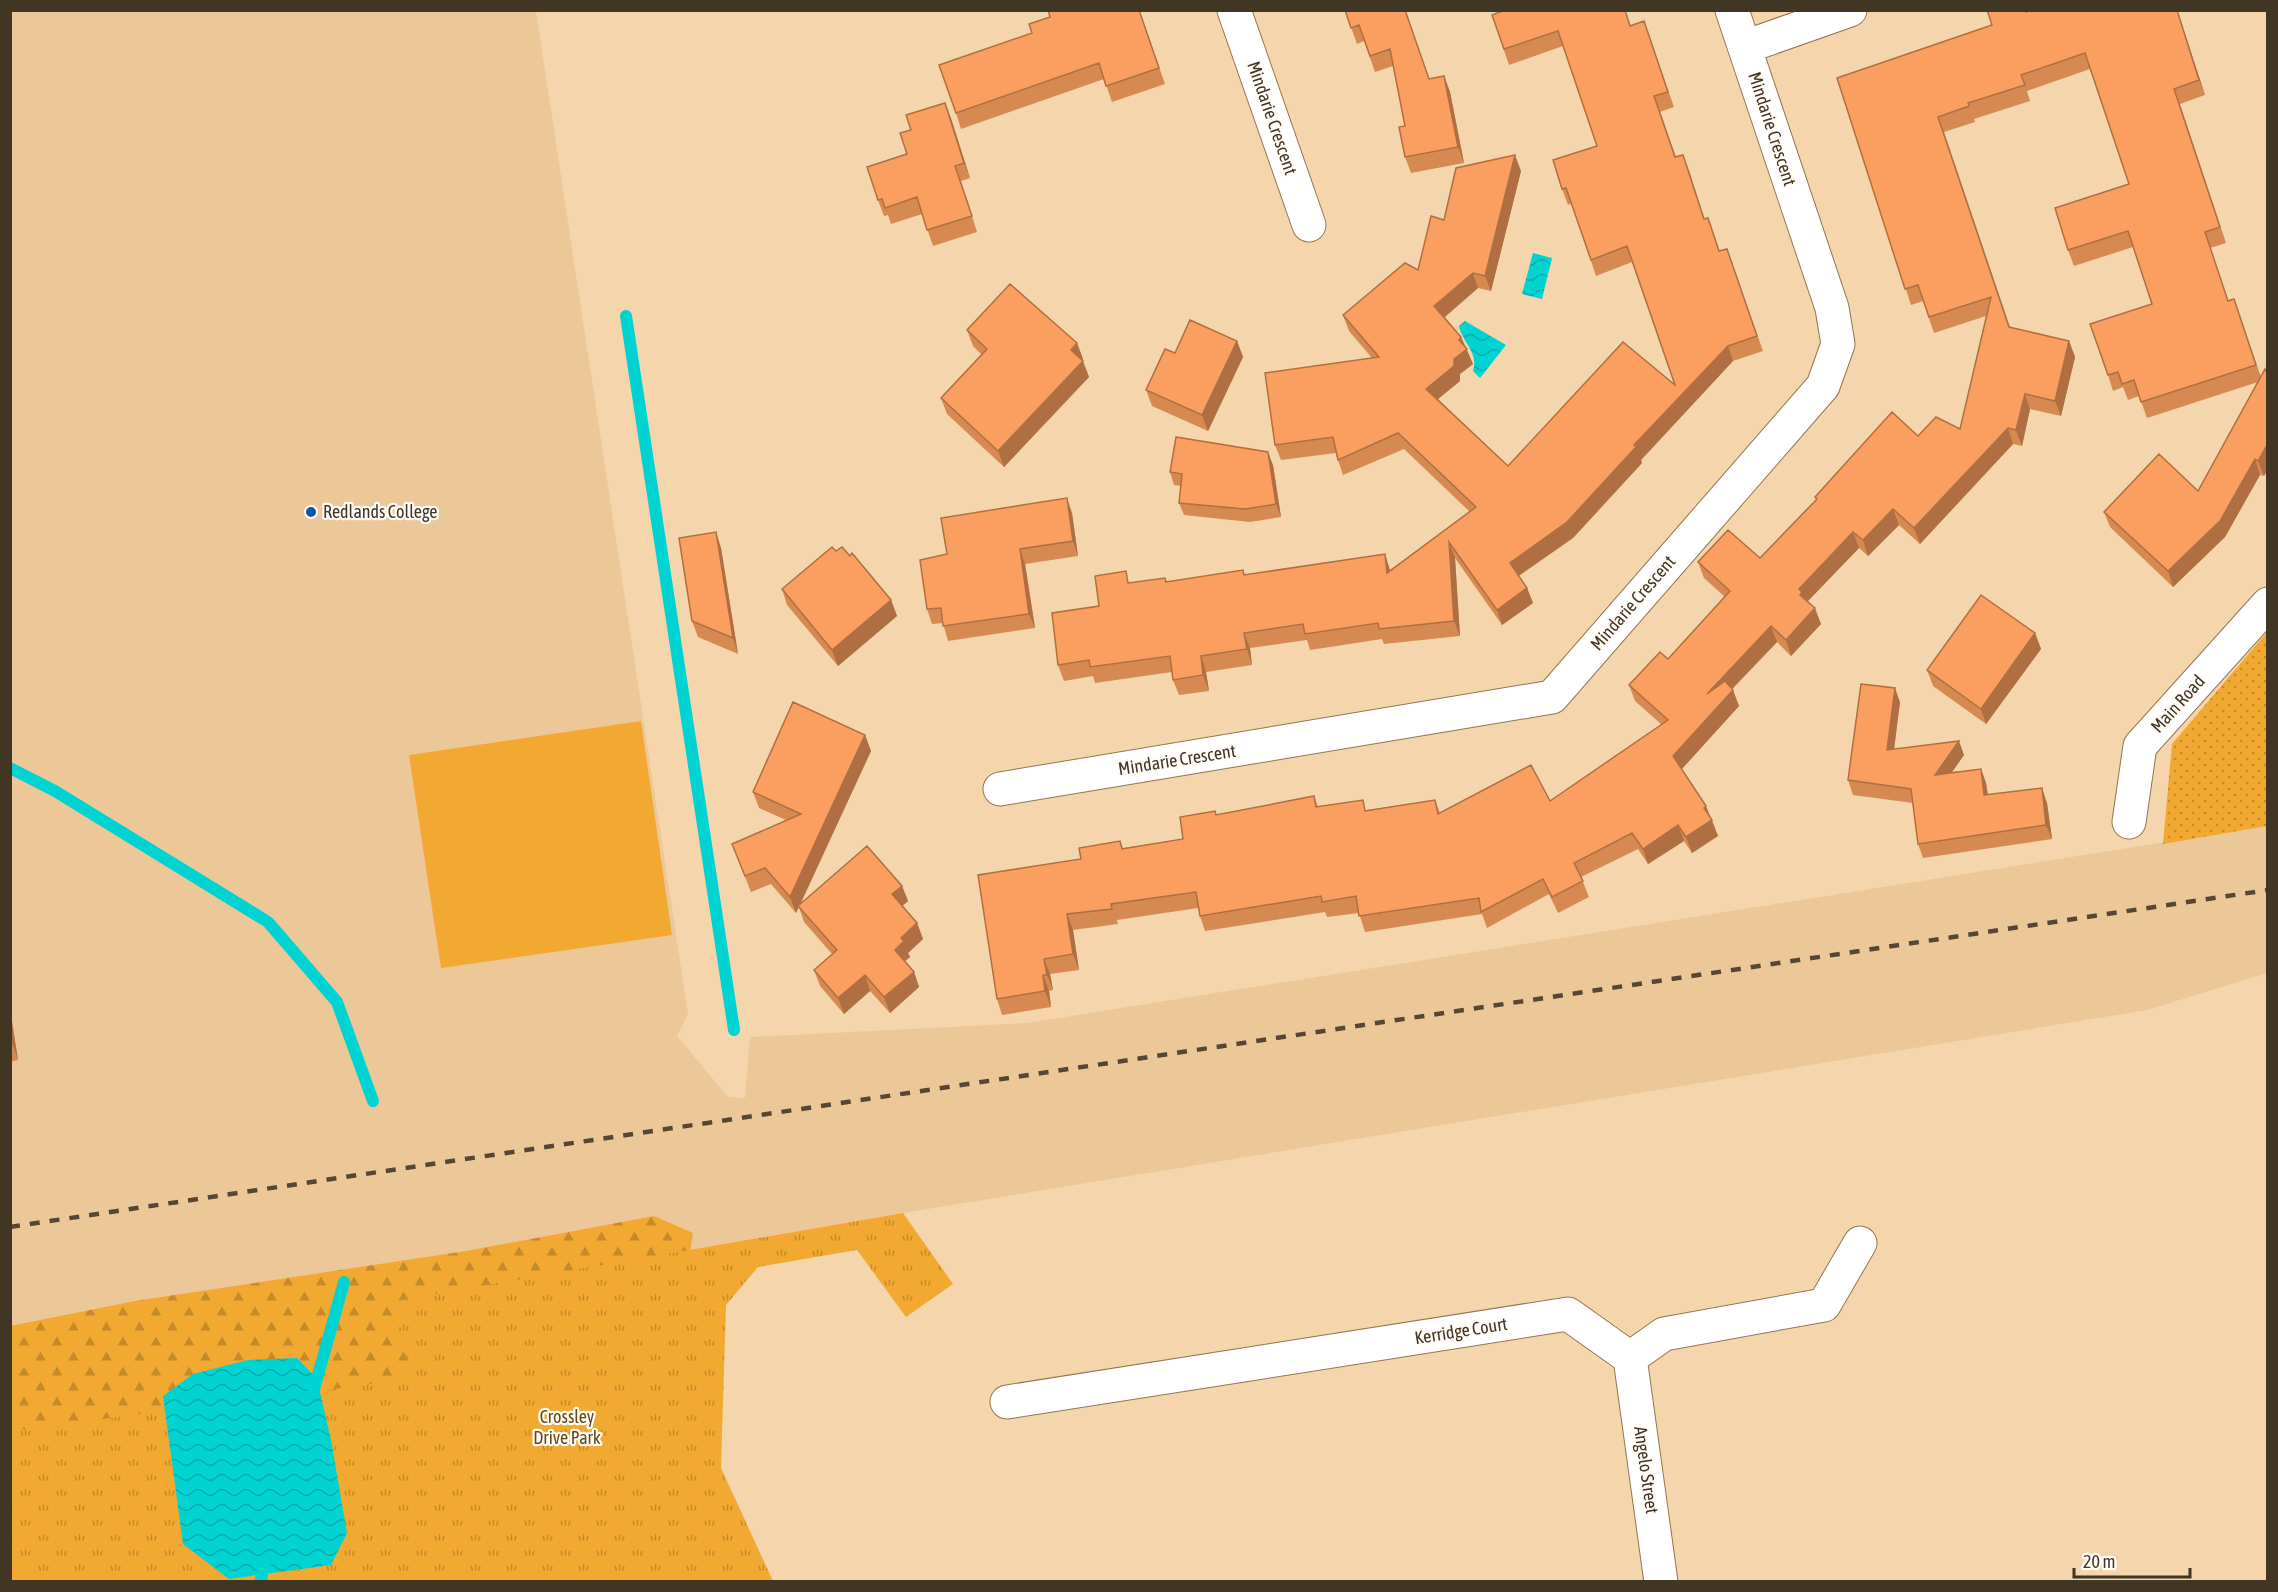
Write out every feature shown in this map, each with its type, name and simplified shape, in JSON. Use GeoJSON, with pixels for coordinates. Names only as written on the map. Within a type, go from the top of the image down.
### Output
{"type":"FeatureCollection","features":[{"type":"Feature","properties":{"kind":"street","name":"Mindarie Crescent"},"geometry":{"type":"LineString","coordinates":[[1234,10],[1309,225]]}},
{"type":"Feature","properties":{"kind":"street","name":"Mindarie Crescent"},"geometry":{"type":"LineString","coordinates":[[1000,789],[1552,697],[1822,386],[1838,344],[1832,308],[1732,10]]}},
{"type":"Feature","properties":{"kind":"street"},"geometry":{"type":"LineString","coordinates":[[1745,47],[1850,10]]}},
{"type":"Feature","properties":{"kind":"street","name":"Main Road"},"geometry":{"type":"LineString","coordinates":[[2129,822],[2140,746],[2268,604]]}},
{"type":"Feature","properties":{"kind":"street"},"geometry":{"type":"LineString","coordinates":[[1630,1358],[1664,1334],[1824,1305],[1860,1243]]}},
{"type":"Feature","properties":{"kind":"street","name":"Kerridge Court"},"geometry":{"type":"LineString","coordinates":[[1007,1402],[1568,1314],[1630,1358]]}},
{"type":"Feature","properties":{"kind":"street","name":"Angelo Street"},"geometry":{"type":"LineString","coordinates":[[1630,1358],[1661,1581]]}},
{"type":"Feature","properties":{"kind":"shaded area","name":"Redlands College"},"geometry":{"type":"Polygon","coordinates":[[[10,11],[536,11],[688,1014],[677,1036],[728,1097],[745,1098],[750,1037],[1027,1023],[2267,826],[2267,973],[2147,1010],[903,1213],[394,1301],[11,1352],[10,11]]]}},
{"type":"Feature","properties":{"kind":"green space"},"geometry":{"type":"Polygon","coordinates":[[[2267,632],[2267,826],[2163,844],[2172,744],[2267,632]]]}},
{"type":"Feature","properties":{"kind":"green space"},"geometry":{"type":"Polygon","coordinates":[[[641,721],[672,935],[441,968],[409,755],[641,721]]]}},
{"type":"Feature","properties":{"kind":"green space","name":"Crossley Drive Park"},"geometry":{"type":"Polygon","coordinates":[[[903,1213],[953,1284],[906,1317],[857,1250],[758,1267],[726,1305],[721,1468],[773,1581],[11,1581],[10,1431],[411,1379],[394,1301],[903,1213]]]}},
{"type":"Feature","properties":{"kind":"green space"},"geometry":{"type":"Polygon","coordinates":[[[654,1216],[693,1233],[686,1279],[11,1581],[10,1326],[135,1301],[466,1251],[654,1216]]]}},
{"type":"Feature","properties":{"kind":"water"},"geometry":{"type":"Polygon","coordinates":[[[1533,253],[1552,258],[1542,299],[1522,294],[1533,253]]]}},
{"type":"Feature","properties":{"kind":"water"},"geometry":{"type":"Polygon","coordinates":[[[1465,321],[1506,345],[1480,378],[1473,371],[1474,358],[1459,326],[1465,321]]]}},
{"type":"Feature","properties":{"kind":"water"},"geometry":{"type":"Polygon","coordinates":[[[297,1358],[317,1379],[331,1440],[347,1533],[331,1565],[229,1579],[183,1544],[163,1396],[193,1374],[248,1360],[297,1358]]]}},
{"type":"Feature","properties":{"kind":"building"},"geometry":{"type":"Polygon","coordinates":[[[1048,10],[1139,10],[1159,68],[1106,86],[1099,63],[956,113],[939,65],[1032,33],[1029,24],[1050,17],[1048,10]]]}},
{"type":"Feature","properties":{"kind":"building"},"geometry":{"type":"Polygon","coordinates":[[[1345,10],[1405,10],[1429,79],[1444,76],[1458,147],[1405,157],[1399,127],[1405,126],[1390,49],[1370,56],[1359,25],[1351,28],[1345,10]]]}},
{"type":"Feature","properties":{"kind":"building"},"geometry":{"type":"Polygon","coordinates":[[[1505,10],[1625,10],[1630,26],[1644,21],[1668,92],[1654,96],[1675,157],[1683,155],[1704,219],[1708,218],[1719,251],[1727,249],[1757,336],[1728,346],[1634,445],[1636,447],[1567,522],[1510,563],[1527,588],[1497,610],[1449,542],[1454,621],[1379,629],[1378,623],[1305,634],[1303,624],[1244,633],[1247,649],[1201,656],[1203,675],[1173,680],[1170,656],[1090,667],[1089,660],[1058,665],[1052,613],[1099,606],[1095,576],[1126,571],[1128,583],[1165,578],[1166,582],[1243,570],[1244,575],[1385,554],[1387,573],[1476,507],[1398,433],[1338,460],[1333,437],[1275,445],[1265,373],[1379,357],[1343,315],[1405,263],[1418,270],[1431,216],[1444,220],[1456,168],[1515,155],[1485,276],[1473,273],[1434,306],[1461,337],[1459,340],[1467,349],[1454,359],[1454,366],[1426,389],[1508,466],[1623,342],[1675,385],[1627,246],[1591,260],[1566,188],[1562,189],[1553,160],[1597,146],[1558,31],[1504,49],[1492,15],[1505,10]]]}},
{"type":"Feature","properties":{"kind":"building"},"geometry":{"type":"Polygon","coordinates":[[[1987,10],[2025,10],[2026,12],[2031,10],[2177,10],[2199,80],[2174,89],[2220,227],[2205,232],[2228,301],[2234,299],[2256,365],[2141,402],[2134,380],[2122,384],[2118,372],[2108,375],[2090,324],[2152,304],[2128,231],[2068,250],[2055,208],[2129,184],[2085,53],[2021,75],[2025,85],[1968,103],[1969,106],[1938,117],[2009,327],[2069,341],[2055,401],[2025,394],[2016,430],[2008,428],[1914,528],[1893,509],[1863,540],[1853,532],[1799,589],[1802,592],[1800,595],[1815,608],[1786,640],[1771,626],[1707,694],[1725,681],[1733,690],[1673,756],[1706,806],[1704,808],[1712,820],[1686,837],[1678,825],[1643,849],[1632,833],[1574,863],[1583,881],[1552,897],[1543,879],[1481,912],[1479,898],[1359,916],[1356,896],[1322,902],[1321,896],[1200,916],[1196,892],[1111,904],[1112,909],[1067,914],[1073,954],[1044,959],[1047,975],[1043,975],[1045,991],[997,999],[978,875],[1081,859],[1079,848],[1120,841],[1122,849],[1183,839],[1180,817],[1215,811],[1216,815],[1314,796],[1316,807],[1363,800],[1365,811],[1435,800],[1438,814],[1531,765],[1550,801],[1668,720],[1629,685],[1660,652],[1668,659],[1730,591],[1698,562],[1728,530],[1760,558],[1817,499],[1815,497],[1892,412],[1918,436],[1936,417],[1960,429],[1991,297],[1929,317],[1918,285],[1905,289],[1837,78],[1992,25],[1987,10]]]}},
{"type":"Feature","properties":{"kind":"building"},"geometry":{"type":"Polygon","coordinates":[[[945,103],[964,163],[955,166],[972,216],[927,230],[917,197],[885,208],[882,199],[878,200],[867,167],[907,154],[900,133],[911,130],[906,115],[945,103]]]}},
{"type":"Feature","properties":{"kind":"building"},"geometry":{"type":"Polygon","coordinates":[[[1010,284],[1077,343],[1071,350],[1083,361],[998,451],[941,398],[987,349],[967,330],[1010,284]]]}},
{"type":"Feature","properties":{"kind":"building"},"geometry":{"type":"Polygon","coordinates":[[[1190,320],[1237,341],[1202,415],[1146,390],[1165,349],[1175,353],[1190,320]]]}},
{"type":"Feature","properties":{"kind":"building"},"geometry":{"type":"Polygon","coordinates":[[[2265,369],[2268,376],[2268,443],[2258,461],[2255,459],[2220,521],[2168,571],[2104,512],[2159,454],[2198,491],[2265,369]]]}},
{"type":"Feature","properties":{"kind":"building"},"geometry":{"type":"Polygon","coordinates":[[[1176,437],[1268,452],[1276,504],[1245,509],[1179,503],[1182,474],[1170,472],[1176,437]]]}},
{"type":"Feature","properties":{"kind":"building"},"geometry":{"type":"Polygon","coordinates":[[[1067,498],[1073,541],[1020,549],[1029,614],[943,626],[941,608],[927,609],[920,560],[947,554],[941,518],[1067,498]]]}},
{"type":"Feature","properties":{"kind":"building"},"geometry":{"type":"Polygon","coordinates":[[[716,532],[733,638],[692,621],[679,538],[716,532]]]}},
{"type":"Feature","properties":{"kind":"building"},"geometry":{"type":"Polygon","coordinates":[[[832,547],[836,551],[842,547],[850,556],[852,553],[891,600],[832,650],[782,589],[832,547]]]}},
{"type":"Feature","properties":{"kind":"building"},"geometry":{"type":"Polygon","coordinates":[[[1981,595],[2035,633],[1981,709],[1927,670],[1981,595]]]}},
{"type":"Feature","properties":{"kind":"building"},"geometry":{"type":"Polygon","coordinates":[[[1861,684],[1895,688],[1887,750],[1959,741],[1935,775],[1981,769],[1984,795],[2042,788],[2046,825],[1918,844],[1911,789],[1848,780],[1861,684]]]}},
{"type":"Feature","properties":{"kind":"building"},"geometry":{"type":"Polygon","coordinates":[[[793,702],[865,735],[790,897],[765,868],[745,876],[732,844],[801,814],[753,792],[793,702]]]}},
{"type":"Feature","properties":{"kind":"building"},"geometry":{"type":"Polygon","coordinates":[[[867,846],[902,886],[892,894],[917,923],[901,938],[904,941],[895,950],[914,972],[884,997],[865,975],[838,998],[814,970],[837,950],[798,906],[867,846]]]}},
{"type":"Feature","properties":{"kind":"waterway"},"geometry":{"type":"LineString","coordinates":[[626,316],[734,1030]]}},
{"type":"Feature","properties":{"kind":"waterway"},"geometry":{"type":"LineString","coordinates":[[10,768],[55,791],[268,922],[337,1002],[373,1101]]}},
{"type":"Feature","properties":{"kind":"waterway"},"geometry":{"type":"LineString","coordinates":[[313,1393],[344,1282]]}},
{"type":"Feature","properties":{"kind":"waterway"},"geometry":{"type":"LineString","coordinates":[[260,1582],[266,1560]]}},
{"type":"Feature","properties":{"kind":"railway"},"geometry":{"type":"LineString","coordinates":[[10,1227],[2268,890]]}},
{"type":"Feature","properties":{"kind":"place","name":"Redlands College"},"geometry":{"type":"Point","coordinates":[311,512]}}]}
